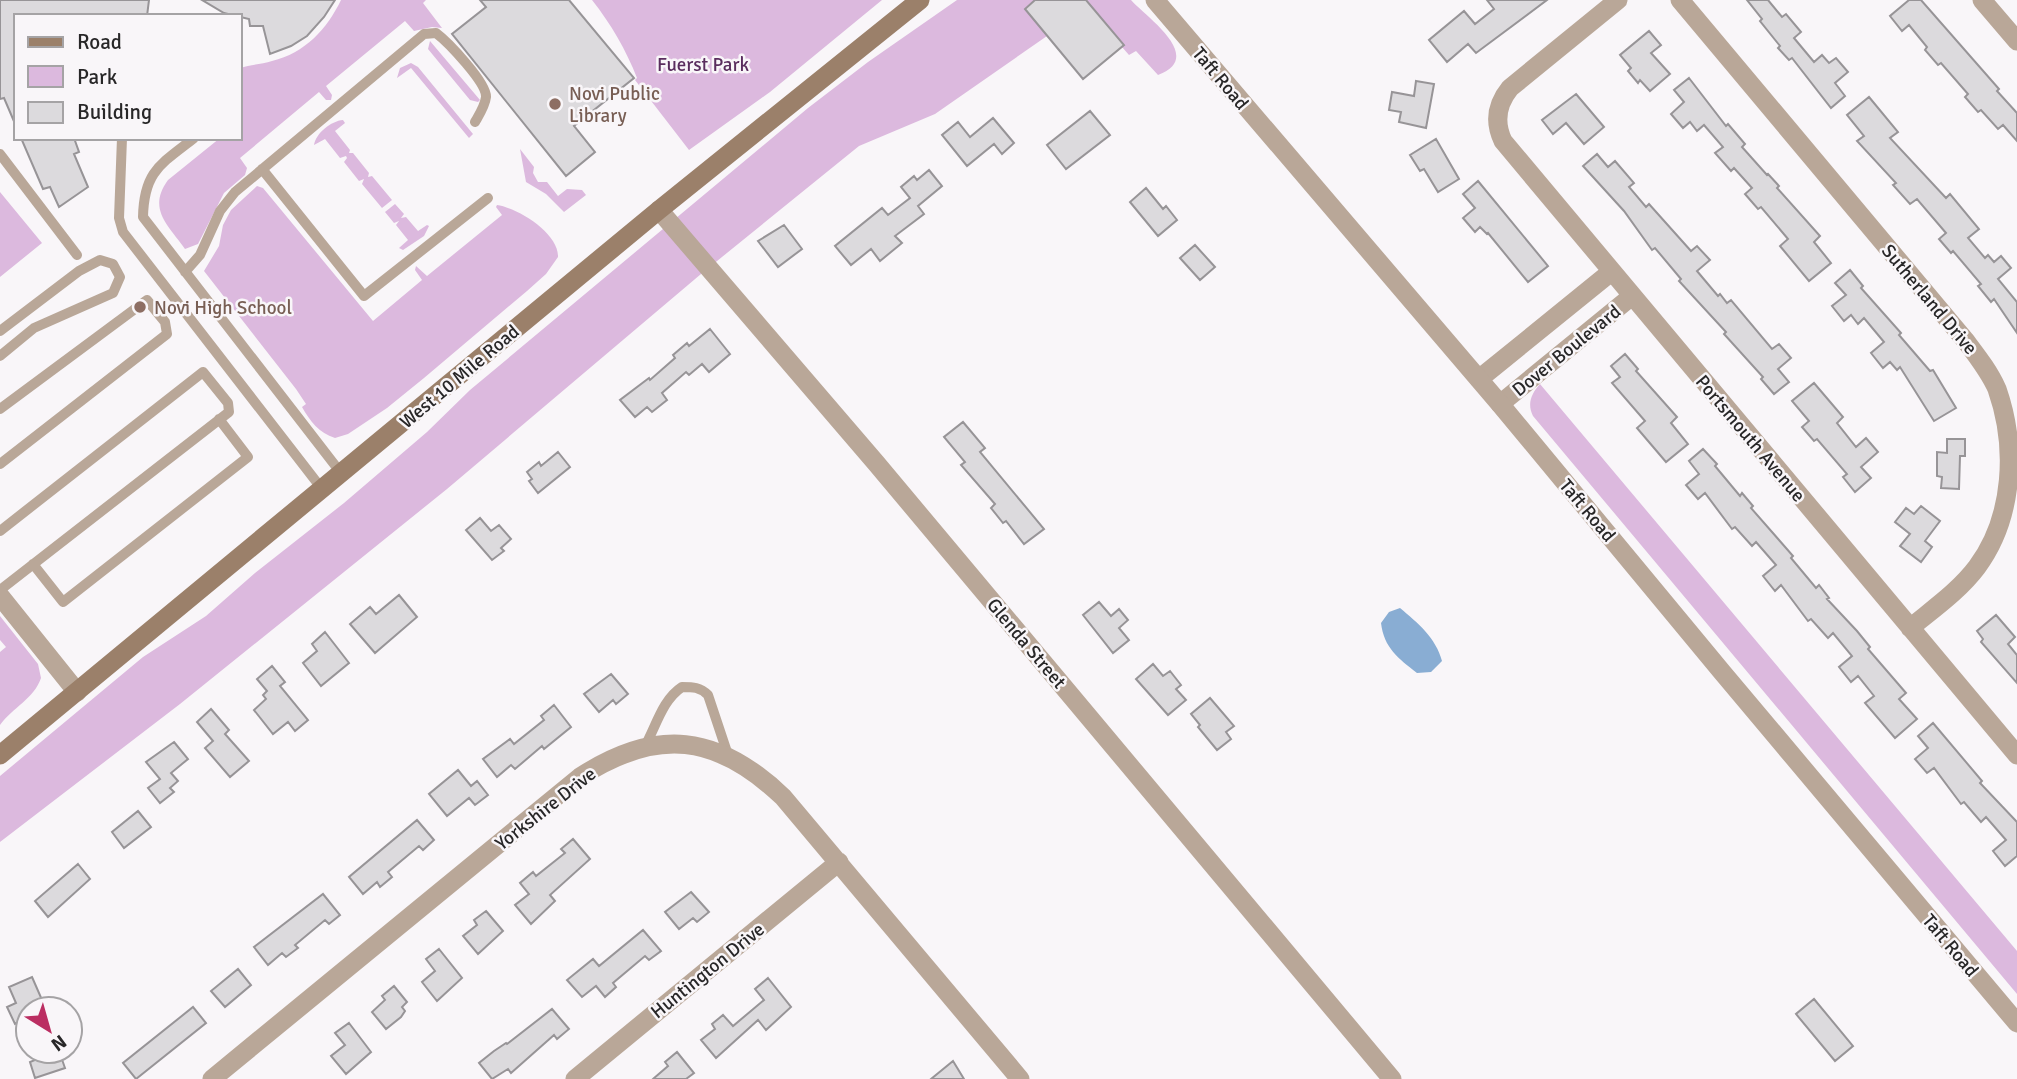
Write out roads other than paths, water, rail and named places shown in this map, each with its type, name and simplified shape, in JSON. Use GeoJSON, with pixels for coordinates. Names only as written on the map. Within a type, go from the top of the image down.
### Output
{"type":"FeatureCollection","features":[{"type":"Feature","properties":{"kind":"main road","name":"West 10 Mile Road"},"geometry":{"type":"LineString","coordinates":[[0,755],[659,209],[920,0]]}},
{"type":"Feature","properties":{"kind":"street","name":"Taft Road"},"geometry":{"type":"LineString","coordinates":[[1155,0],[1479,379],[1721,672],[2017,1023]]}},
{"type":"Feature","properties":{"kind":"street","name":"Portsmouth Avenue"},"geometry":{"type":"LineString","coordinates":[[1618,0],[1510,88],[1504,96],[1497,115],[1499,131],[1509,151],[2017,755]]}},
{"type":"Feature","properties":{"kind":"street","name":"Sutherland Drive"},"geometry":{"type":"LineString","coordinates":[[1680,0],[1965,340],[1985,367],[2001,399],[2011,439],[2011,466],[2008,495],[1997,531],[1984,556],[1967,579],[1910,628]]}},
{"type":"Feature","properties":{"kind":"street"},"geometry":{"type":"LineString","coordinates":[[1982,0],[2017,41]]}},
{"type":"Feature","properties":{"kind":"street","name":"Glenda Street"},"geometry":{"type":"LineString","coordinates":[[659,209],[876,463],[1392,1079]]}},
{"type":"Feature","properties":{"kind":"street","name":"Dover Boulevard"},"geometry":{"type":"LineString","coordinates":[[1479,379],[1611,272]]}},
{"type":"Feature","properties":{"kind":"street","name":"Dover Boulevard"},"geometry":{"type":"LineString","coordinates":[[1500,404],[1632,296]]}},
{"type":"Feature","properties":{"kind":"street"},"geometry":{"type":"LineString","coordinates":[[0,596],[77,692]]}},
{"type":"Feature","properties":{"kind":"street","name":"Yorkshire Drive"},"geometry":{"type":"LineString","coordinates":[[212,1079],[567,787],[622,754],[644,748],[683,745],[728,755],[766,780],[799,814],[1020,1079]]}},
{"type":"Feature","properties":{"kind":"street","name":"Huntington Drive"},"geometry":{"type":"LineString","coordinates":[[575,1079],[839,862]]}},
{"type":"Feature","properties":{"kind":"lane"},"geometry":{"type":"LineString","coordinates":[[185,272],[200,255],[220,211],[235,192],[424,34],[436,33],[446,41],[483,86],[487,94],[475,122]]}},
{"type":"Feature","properties":{"kind":"lane"},"geometry":{"type":"LineString","coordinates":[[122,140],[119,218],[123,232],[322,489]]}},
{"type":"Feature","properties":{"kind":"lane"},"geometry":{"type":"LineString","coordinates":[[192,140],[154,170],[143,195],[143,217],[341,473]]}},
{"type":"Feature","properties":{"kind":"lane"},"geometry":{"type":"LineString","coordinates":[[0,154],[77,255]]}},
{"type":"Feature","properties":{"kind":"lane"},"geometry":{"type":"LineString","coordinates":[[262,169],[364,296],[488,198]]}},
{"type":"Feature","properties":{"kind":"lane"},"geometry":{"type":"LineString","coordinates":[[0,331],[79,271],[100,260],[113,264],[120,277],[113,293],[34,328],[0,356]]}},
{"type":"Feature","properties":{"kind":"lane"},"geometry":{"type":"LineString","coordinates":[[0,410],[147,300],[164,322],[167,334],[0,464]]}},
{"type":"Feature","properties":{"kind":"lane"},"geometry":{"type":"LineString","coordinates":[[0,531],[203,372],[228,403],[229,412],[0,590]]}},
{"type":"Feature","properties":{"kind":"lane"},"geometry":{"type":"LineString","coordinates":[[33,564],[63,602],[248,457],[219,419]]}},
{"type":"Feature","properties":{"kind":"lane"},"geometry":{"type":"LineString","coordinates":[[644,748],[666,701],[682,687],[692,687],[701,689],[708,695],[728,755]]}},
{"type":"Feature","properties":{"kind":"water"},"geometry":{"type":"Polygon","coordinates":[[[1400,608],[1426,632],[1439,653],[1442,661],[1431,672],[1417,673],[1398,657],[1385,639],[1381,623],[1389,612],[1400,608]]]}},
{"type":"Feature","properties":{"kind":"place","name":"Novi Public Library"},"geometry":{"type":"Point","coordinates":[555,104]}},
{"type":"Feature","properties":{"kind":"place","name":"Novi High School"},"geometry":{"type":"Point","coordinates":[140,307]}},
{"type":"Feature","properties":{"kind":"park label","name":"Fuerst Park"},"geometry":{"type":"Point","coordinates":[703,64]}}]}
